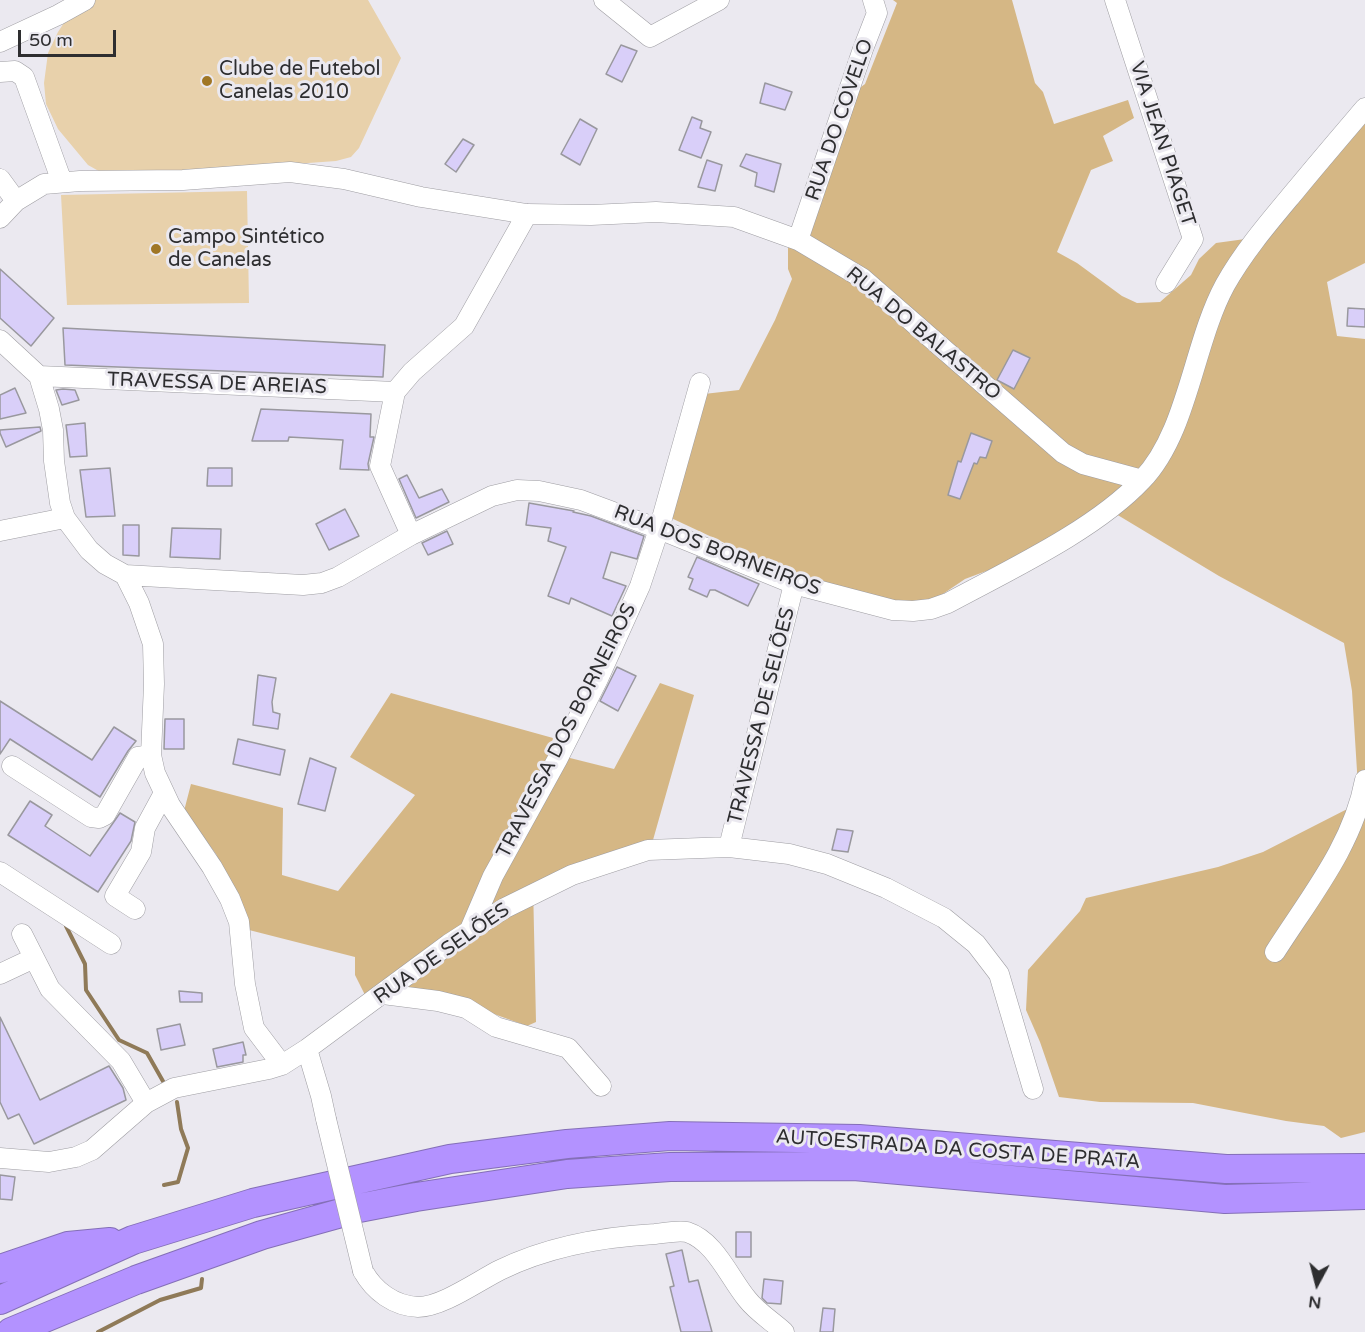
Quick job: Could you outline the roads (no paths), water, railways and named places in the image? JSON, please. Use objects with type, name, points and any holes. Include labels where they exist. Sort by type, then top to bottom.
[{"type":"highway","name":"AUTOESTRADA DA COSTA DE PRATA","points":[[0,1300],[133,1240],[253,1203],[450,1159],[567,1144],[670,1136],[859,1139],[1226,1169],[1365,1168]]},
{"type":"highway","name":"AUTOESTRADA DA COSTA DE PRATA","points":[[11,1332],[136,1280],[284,1229],[371,1206],[416,1197],[567,1174],[670,1167],[854,1166],[1225,1199],[1365,1195]]},
{"type":"highway","points":[[0,1269],[68,1246],[133,1240]]},
{"type":"street","points":[[0,42],[85,0]]},
{"type":"street","points":[[604,0],[650,37],[719,0]]},
{"type":"street","name":"RUA DO COVELO","points":[[798,240],[877,14],[873,0]]},
{"type":"street","name":"VIA JEAN PIAGET","points":[[1115,0],[1193,239],[1167,283]]},
{"type":"street","points":[[0,72],[15,71],[24,77],[62,182]]},
{"type":"street","name":"RUA DOS BORNEIROS","points":[[125,575],[303,585],[322,583],[338,578],[411,535],[492,496],[517,490],[539,491],[581,500],[794,584],[893,610],[931,609],[948,603],[1046,549],[1112,506],[1143,480],[1162,454],[1169,439],[1215,305],[1240,259],[1365,108]]},
{"type":"street","name":"RUA DO BALASTRO","points":[[0,218],[16,201],[44,184],[183,180],[290,172],[344,179],[421,196],[527,214],[591,215],[656,212],[734,217],[798,240],[862,278],[1063,453],[1083,464],[1143,480]]},
{"type":"street","points":[[0,179],[16,201]]},
{"type":"street","points":[[411,535],[380,466],[395,392],[412,372],[464,326],[527,214]]},
{"type":"street","points":[[0,340],[39,376],[53,430],[58,493],[64,518],[89,550],[105,564],[125,575],[138,603],[153,644],[151,755],[155,773],[164,793],[230,899],[239,922],[245,984],[254,1028],[282,1065]]},
{"type":"street","name":"TRAVESSA DE AREIAS","points":[[39,376],[395,392]]},
{"type":"street","name":"TRAVESSA DOS BORNEIROS","points":[[468,932],[493,876],[557,760],[598,679],[640,586],[659,529],[700,382]]},
{"type":"street","points":[[0,531],[64,518]]},
{"type":"street","name":"TRAVESSA DE SELÕES","points":[[729,847],[794,584]]},
{"type":"street","points":[[12,766],[91,817],[99,818],[105,815],[138,757],[151,755]]},
{"type":"street","points":[[1275,952],[1340,853],[1361,801],[1365,780]]},
{"type":"street","points":[[135,909],[115,896],[141,852],[145,828],[164,793]]},
{"type":"street","name":"RUA DE SELÕES","points":[[0,1158],[49,1162],[76,1157],[92,1150],[146,1102],[174,1088],[282,1065],[505,908],[572,875],[648,850],[729,847],[789,854],[827,864],[886,888],[944,918],[976,944],[999,974],[1033,1089]]},
{"type":"street","points":[[0,872],[111,944]]},
{"type":"street","points":[[22,934],[50,989],[121,1061],[146,1102]]},
{"type":"street","points":[[0,974],[34,958]]},
{"type":"street","points":[[383,994],[438,1001],[466,1008],[496,1027],[568,1048],[602,1086]]},
{"type":"street","points":[[307,1049],[321,1096],[363,1271],[369,1282],[384,1295],[399,1303],[419,1307],[448,1299],[529,1256],[560,1247],[619,1236],[686,1232],[708,1245],[748,1301],[784,1332]]},
{"type":"waterway","points":[[66,926],[85,964],[86,990],[119,1040],[147,1053],[164,1083]]},
{"type":"waterway","points":[[164,1185],[178,1182],[188,1148],[181,1129],[177,1102]]},
{"type":"waterway","points":[[98,1332],[160,1300],[201,1288],[202,1279]]},
{"type":"place","name":"Clube de Futebol Canelas 2010","points":[[207,81]]},
{"type":"place","name":"Campo Sintético de Canelas","points":[[156,249]]}]
